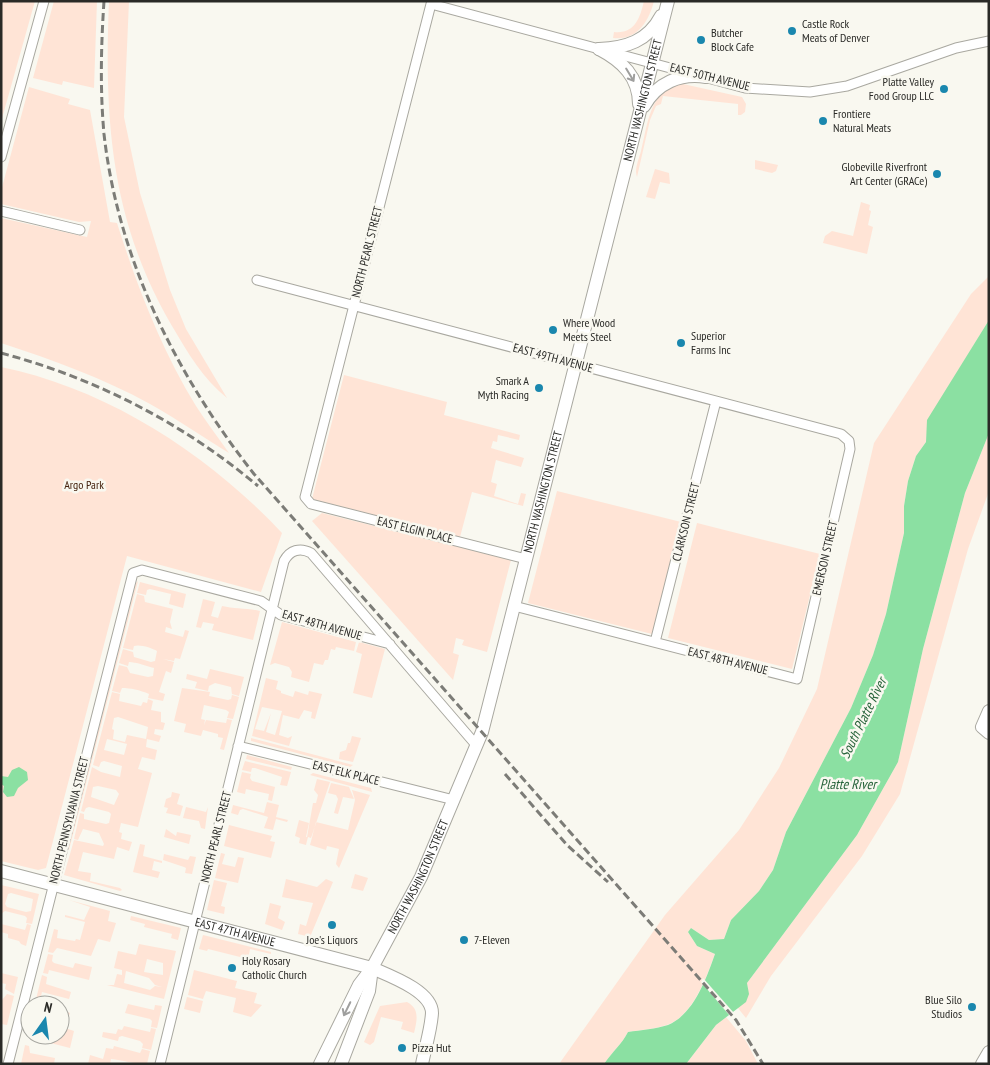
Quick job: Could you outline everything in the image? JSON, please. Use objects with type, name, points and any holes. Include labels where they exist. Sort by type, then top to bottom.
[{"type":"main road","points":[[599,49],[622,48],[640,40],[654,26],[668,2]]},
{"type":"main road","name":"NORTH WASHINGTON STREET","points":[[320,1064],[359,985],[372,968],[421,877],[477,746],[668,2]]},
{"type":"main road","points":[[599,49],[617,59],[631,74],[638,93],[639,115]]},
{"type":"main road","points":[[639,115],[651,95],[664,84],[685,76],[706,78]]},
{"type":"main road","points":[[986,730],[989,711]]},
{"type":"main road","name":"EAST 47TH AVENUE","points":[[1,871],[195,920],[372,968],[418,991],[429,1002],[432,1013],[422,1064]]},
{"type":"main road","name":"NORTH WASHINGTON STREET","points":[[341,1064],[369,991],[372,968]]},
{"type":"main road","points":[[982,1064],[989,1052]]},
{"type":"street","points":[[1,157],[44,1]]},
{"type":"street","name":"EAST 50TH AVENUE","points":[[431,4],[746,88],[810,92],[847,86],[956,48],[989,41]]},
{"type":"street","name":"NORTH PEARL STREET","points":[[306,499],[431,4]]},
{"type":"street","points":[[1,211],[80,230]]},
{"type":"street","name":"EAST 49TH AVENUE","points":[[257,280],[841,434],[848,438]]},
{"type":"street","name":"CLARKSON STREET","points":[[655,642],[716,401]]},
{"type":"street","name":"EMERSON STREET","points":[[797,679],[850,449],[848,438]]},
{"type":"street","name":"EAST ELGIN PLACE","points":[[306,499],[311,504],[526,558]]},
{"type":"street","name":"NORTH PEARL STREET","points":[[160,1064],[287,556],[295,550],[306,550],[390,644]]},
{"type":"street","name":"EAST 48TH AVENUE","points":[[131,576],[135,572],[142,570],[261,601],[281,615],[390,644]]},
{"type":"street","name":"NORTH PENNSYLVANIA STREET","points":[[8,1064],[131,576]]},
{"type":"street","name":"EAST 48TH AVENUE","points":[[514,606],[797,679]]},
{"type":"street","points":[[390,644],[477,746]]},
{"type":"street","name":"EAST ELK PLACE","points":[[238,746],[454,800]]},
{"type":"green space","points":[[1,1],[35,1],[1,122]]},
{"type":"green space","points":[[54,1],[97,1],[94,88],[63,81],[62,85],[33,78]]},
{"type":"green space","points":[[109,1],[129,1],[124,117],[140,193],[170,290],[186,329],[227,398],[203,374],[172,326],[152,287],[136,248],[124,209],[111,129],[108,87]]},
{"type":"green space","points":[[644,1],[654,1],[649,16],[641,28],[629,36],[613,38],[614,32],[621,32],[632,28],[641,13]]},
{"type":"green space","points":[[683,84],[742,97],[746,104],[745,112],[738,115],[738,104],[663,96],[661,104],[656,106],[650,120],[637,177],[637,164],[652,109],[663,93],[672,87]]},
{"type":"green space","points":[[29,87],[70,99],[68,104],[90,110],[110,222],[117,223],[151,317],[183,384],[229,453],[160,410],[114,386],[59,363],[1,343],[1,218],[87,237],[91,221],[79,222],[1,204],[1,191]]},
{"type":"green space","points":[[755,160],[778,165],[776,171],[772,173],[755,169]]},
{"type":"green space","points":[[655,169],[669,173],[670,184],[660,182],[655,199],[646,197]]},
{"type":"green space","points":[[861,202],[870,205],[869,210],[871,211],[868,225],[873,227],[867,254],[823,243],[825,236],[832,231],[853,236]]},
{"type":"green space","points":[[989,276],[989,320],[928,420],[926,442],[916,456],[908,481],[904,506],[904,533],[886,614],[873,655],[851,708],[786,832],[773,870],[759,891],[731,920],[724,939],[709,940],[691,928],[688,932],[697,946],[715,954],[697,995],[684,1013],[667,1025],[628,1032],[604,1064],[559,1064],[665,915],[739,830],[779,768],[817,689],[874,443],[971,294]]},
{"type":"green space","name":"Argo Park","points":[[1,367],[41,377],[80,391],[117,408],[154,429],[222,477],[282,533],[261,592],[127,556],[46,868],[38,870],[1,861]]},
{"type":"green space","points":[[344,375],[447,402],[444,415],[520,435],[519,440],[498,435],[497,442],[493,441],[491,448],[524,458],[521,467],[496,460],[491,482],[497,484],[494,496],[518,504],[521,493],[526,494],[523,506],[472,492],[460,537],[312,499]]},
{"type":"green space","points":[[989,433],[989,491],[968,549],[900,794],[862,856],[771,976],[746,1018],[737,1007],[747,997],[747,983],[857,835],[898,762],[923,649],[965,493]]},
{"type":"green space","points":[[557,491],[681,522],[652,634],[528,603]]},
{"type":"green space","points":[[322,513],[511,560],[487,652],[462,645],[464,640],[456,638],[453,653],[459,655],[453,680],[312,521]]},
{"type":"green space","points":[[697,523],[820,554],[792,669],[668,638]]},
{"type":"green space","points":[[138,581],[69,850],[136,583]]},
{"type":"green space","points":[[140,582],[186,594],[183,608],[169,604],[171,594],[150,589],[147,590],[146,595],[137,593]]},
{"type":"green space","points":[[137,594],[144,596],[145,602],[173,609],[170,622],[172,629],[166,627],[165,632],[183,637],[185,630],[189,631],[180,659],[175,658],[174,661],[163,659],[174,662],[171,673],[166,671],[159,692],[165,694],[163,701],[148,698],[149,694],[135,689],[122,688],[120,693],[112,691],[119,665],[127,667],[130,673],[148,677],[153,676],[154,668],[132,662],[129,662],[128,666],[119,663],[123,649],[133,652],[134,657],[151,662],[155,661],[157,651],[139,646],[134,646],[133,650],[123,648]]},
{"type":"green space","points":[[203,599],[215,602],[211,616],[218,618],[222,606],[260,611],[253,640],[212,630],[214,624],[203,622],[201,628],[196,627]]},
{"type":"green space","points":[[282,622],[356,642],[354,651],[336,647],[335,650],[331,649],[328,660],[325,660],[323,665],[314,663],[309,682],[291,677],[292,672],[289,667],[275,663],[270,665]]},
{"type":"green space","points":[[359,642],[385,649],[372,698],[353,693],[362,654],[356,652]]},
{"type":"green space","points":[[210,669],[244,677],[239,696],[232,694],[231,687],[215,683],[209,686],[208,691],[195,688],[197,682],[186,679],[187,674],[207,679]]},
{"type":"green space","points":[[266,678],[278,681],[276,689],[293,697],[295,691],[308,695],[309,691],[322,694],[315,719],[311,718],[312,712],[304,710],[299,719],[283,715],[279,735],[288,738],[292,736],[289,746],[252,736]],"holes":[[[262,707],[282,711],[275,735],[266,732],[271,713],[264,731],[255,729]]]},
{"type":"green space","points":[[182,688],[210,692],[209,696],[228,700],[231,699],[232,695],[239,697],[233,719],[227,718],[229,712],[226,710],[204,705],[201,719],[205,720],[204,725],[206,720],[226,723],[227,719],[232,720],[224,750],[220,749],[223,738],[218,737],[218,734],[203,730],[201,736],[184,732],[186,724],[174,721]]},
{"type":"green space","points":[[112,692],[120,694],[119,701],[141,706],[143,702],[147,703],[148,699],[153,701],[151,710],[161,712],[161,722],[165,723],[163,730],[155,729],[154,734],[161,736],[159,742],[147,739],[146,747],[157,750],[155,760],[142,757],[138,769],[152,773],[138,827],[121,823],[119,832],[122,833],[121,839],[132,842],[129,851],[117,847],[114,859],[83,852],[78,871],[91,873],[90,881],[120,888],[122,890],[120,891],[64,875],[74,840],[103,846],[104,844],[99,833],[83,829],[78,840],[74,839],[80,813],[84,814],[84,819],[109,823],[111,814],[109,812],[89,807],[84,812],[81,811],[92,767],[101,772],[120,777],[122,766],[104,761],[101,762],[99,767],[93,765]],"holes":[[[118,717],[148,727],[146,739],[127,735],[125,742],[113,739],[114,718]],[[107,739],[127,744],[124,755],[104,750]],[[98,786],[116,790],[119,794],[114,805],[91,797],[93,787]]]},
{"type":"green space","points":[[352,736],[361,738],[353,762],[339,759],[340,752],[346,750]]},
{"type":"green space","points":[[251,738],[353,765],[350,767],[251,741]]},
{"type":"green space","points":[[247,755],[292,767],[291,770],[246,759]]},
{"type":"green space","points":[[245,761],[291,772],[287,786],[280,785],[282,777],[255,768],[252,768],[251,772],[242,770]]},
{"type":"green space","points":[[242,772],[251,774],[250,778],[252,781],[275,787],[272,801],[268,800],[269,794],[246,789],[245,794],[237,792]]},
{"type":"green space","points":[[313,773],[371,788],[372,792],[310,775]]},
{"type":"green space","points":[[317,779],[330,782],[311,838],[308,837],[306,845],[299,843],[300,838],[295,836],[299,820],[309,823],[307,837],[313,803],[316,803],[318,795],[314,790]]},
{"type":"green space","points":[[331,783],[349,787],[354,799],[343,797],[338,814],[334,813],[338,799],[336,795],[328,793]]},
{"type":"green space","points":[[352,790],[370,795],[339,868],[336,864],[339,849],[327,846],[326,850],[310,845],[316,822],[348,830],[355,800]]},
{"type":"green space","points":[[172,792],[180,794],[177,804],[183,806],[180,816],[166,813],[168,808],[164,807],[166,799],[171,797]]},
{"type":"green space","points":[[267,802],[279,805],[276,817],[288,820],[287,822],[276,819],[273,830],[264,828],[268,817],[243,809],[240,810],[238,815],[231,813],[233,805],[264,813]]},
{"type":"green space","points":[[186,807],[206,812],[208,807],[205,829],[201,828],[199,821],[183,818]]},
{"type":"green space","points":[[229,825],[272,836],[270,841],[275,842],[271,858],[224,846]]},
{"type":"green space","points":[[166,829],[176,836],[177,832],[191,835],[189,844],[164,837]]},
{"type":"green space","points":[[140,844],[145,845],[143,856],[162,861],[162,863],[154,861],[152,870],[160,872],[158,878],[133,872]]},
{"type":"green space","points":[[221,853],[225,854],[222,864],[235,867],[238,857],[244,858],[238,883],[215,878]]},
{"type":"green space","points":[[164,854],[188,860],[190,856],[196,857],[192,874],[185,873],[186,868],[184,867],[163,860]]},
{"type":"green space","points":[[355,874],[368,878],[363,891],[351,888]]},
{"type":"green space","points":[[286,879],[317,887],[326,879],[333,882],[310,937],[298,934],[300,924],[306,926],[313,903],[282,897]]},
{"type":"green space","points":[[214,880],[227,883],[221,906],[225,907],[224,914],[207,910]]},
{"type":"green space","points":[[1,885],[39,894],[32,924],[26,923],[27,918],[25,916],[5,911],[1,914]],"holes":[[[11,893],[33,899],[31,911],[26,912],[7,907],[5,904],[8,894]]]},
{"type":"green space","points":[[69,900],[110,911],[108,921],[116,923],[110,942],[98,939],[91,956],[57,948],[53,953],[48,952],[54,929],[58,930],[57,938],[80,940],[85,922],[65,917],[65,915],[84,920],[90,907]]},
{"type":"green space","points":[[270,903],[281,906],[278,918],[285,922],[282,930],[265,924]]},
{"type":"green space","points":[[131,916],[181,928],[178,940],[171,938],[172,934],[144,927],[145,924],[130,920]]},
{"type":"green space","points":[[1,924],[25,930],[27,924],[31,925],[26,946],[19,941],[8,938],[8,934],[1,932]]},
{"type":"green space","points":[[203,935],[271,952],[271,954],[250,949],[248,959],[208,949],[207,951],[199,949]]},
{"type":"green space","points":[[139,944],[176,951],[164,999],[107,985],[114,985],[117,974],[122,975],[122,970],[114,968],[118,951],[136,955]],"holes":[[[147,959],[163,963],[163,975],[144,972]],[[126,971],[149,978],[155,985],[162,987],[155,986],[150,990],[124,983]]]},
{"type":"green space","points":[[48,954],[53,955],[52,961],[54,963],[73,968],[75,963],[92,967],[89,980],[49,970],[48,974],[43,973]]},
{"type":"green space","points":[[194,970],[237,981],[235,988],[257,993],[254,1003],[262,1005],[251,1017],[233,1012],[236,998],[206,991],[203,999],[188,995]]},
{"type":"green space","points":[[1,973],[18,977],[14,994],[5,989],[6,984],[1,983]]},
{"type":"green space","points":[[42,975],[47,977],[46,984],[71,992],[70,996],[54,995],[42,992],[41,995],[37,995]]},
{"type":"green space","points":[[7,994],[14,996],[7,1025],[1,1024],[1,1001]]},
{"type":"green space","points":[[187,997],[203,1001],[200,1013],[184,1009]]},
{"type":"green space","points":[[407,1002],[416,1011],[417,1019],[414,1033],[401,1029],[403,1022],[381,1017],[374,1042],[370,1045],[364,1042],[380,1006]]},
{"type":"green space","points":[[128,1004],[154,1010],[155,1005],[162,1006],[157,1028],[151,1027],[152,1021],[150,1019],[125,1013]]},
{"type":"green space","points":[[726,1017],[746,1041],[758,1064],[686,1064],[716,1025]]},
{"type":"green space","points":[[124,1026],[150,1032],[151,1028],[156,1029],[151,1050],[142,1048],[143,1044],[140,1041],[122,1036],[119,1037],[118,1041],[102,1037],[103,1032],[116,1034],[118,1029],[122,1030]]},
{"type":"green space","points":[[70,1030],[74,1031],[70,1048],[58,1045],[70,1045]]},
{"type":"green space","points":[[25,1045],[29,1046],[30,1053],[55,1058],[54,1064],[21,1064]]},
{"type":"green space","points":[[114,1046],[140,1053],[142,1049],[150,1051],[147,1064],[111,1059],[110,1064],[88,1064],[90,1055],[103,1059],[106,1048],[113,1049]]},
{"type":"water","name":"Platte River","points":[[989,320],[989,433],[965,493],[923,649],[898,762],[857,835],[747,983],[749,994],[746,1002],[716,1025],[686,1064],[604,1064],[628,1032],[668,1025],[685,1013],[698,995],[715,954],[697,946],[688,932],[691,928],[709,940],[724,939],[731,920],[759,891],[773,870],[786,832],[851,708],[873,655],[886,614],[904,533],[904,506],[908,481],[916,456],[926,442],[927,420]]},
{"type":"water","points":[[19,767],[27,772],[28,780],[18,788],[14,796],[7,797],[3,792],[4,786],[1,784],[1,776],[8,777],[12,770]]},
{"type":"pier","points":[[703,978],[734,1013],[730,1016],[701,982]]},
{"type":"railway","points":[[104,1],[102,101],[104,134],[111,181],[137,271],[176,357],[200,397],[254,474],[736,1020],[763,1064]]},
{"type":"railway","points":[[1,353],[70,375],[137,405],[199,442],[258,486]]},
{"type":"railway","points":[[505,774],[567,845],[608,882]]},
{"type":"place","name":"Castle Rock Meats of Denver","points":[[792,31]]},
{"type":"place","name":"Butcher Block Cafe","points":[[701,40]]},
{"type":"place","name":"Platte Valley Food Group LLC","points":[[944,89]]},
{"type":"place","name":"Frontiere Natural Meats","points":[[823,121]]},
{"type":"place","name":"Globeville Riverfront Art Center (GRACe)","points":[[937,174]]},
{"type":"place","name":"Where Wood Meets Steel","points":[[553,330]]},
{"type":"place","name":"Superior Farms Inc","points":[[681,343]]},
{"type":"place","name":"Smark A Myth Racing","points":[[539,388]]},
{"type":"place","name":"Joe's Liquors","points":[[332,925]]},
{"type":"place","name":"7-Eleven","points":[[464,940]]},
{"type":"place","name":"Holy Rosary Catholic Church","points":[[232,968]]},
{"type":"place","name":"Blue Silo Studios","points":[[972,1007]]},
{"type":"place","name":"Pizza Hut","points":[[402,1048]]},
{"type":"water label","name":"South Platte River","points":[[863,718]]}]
